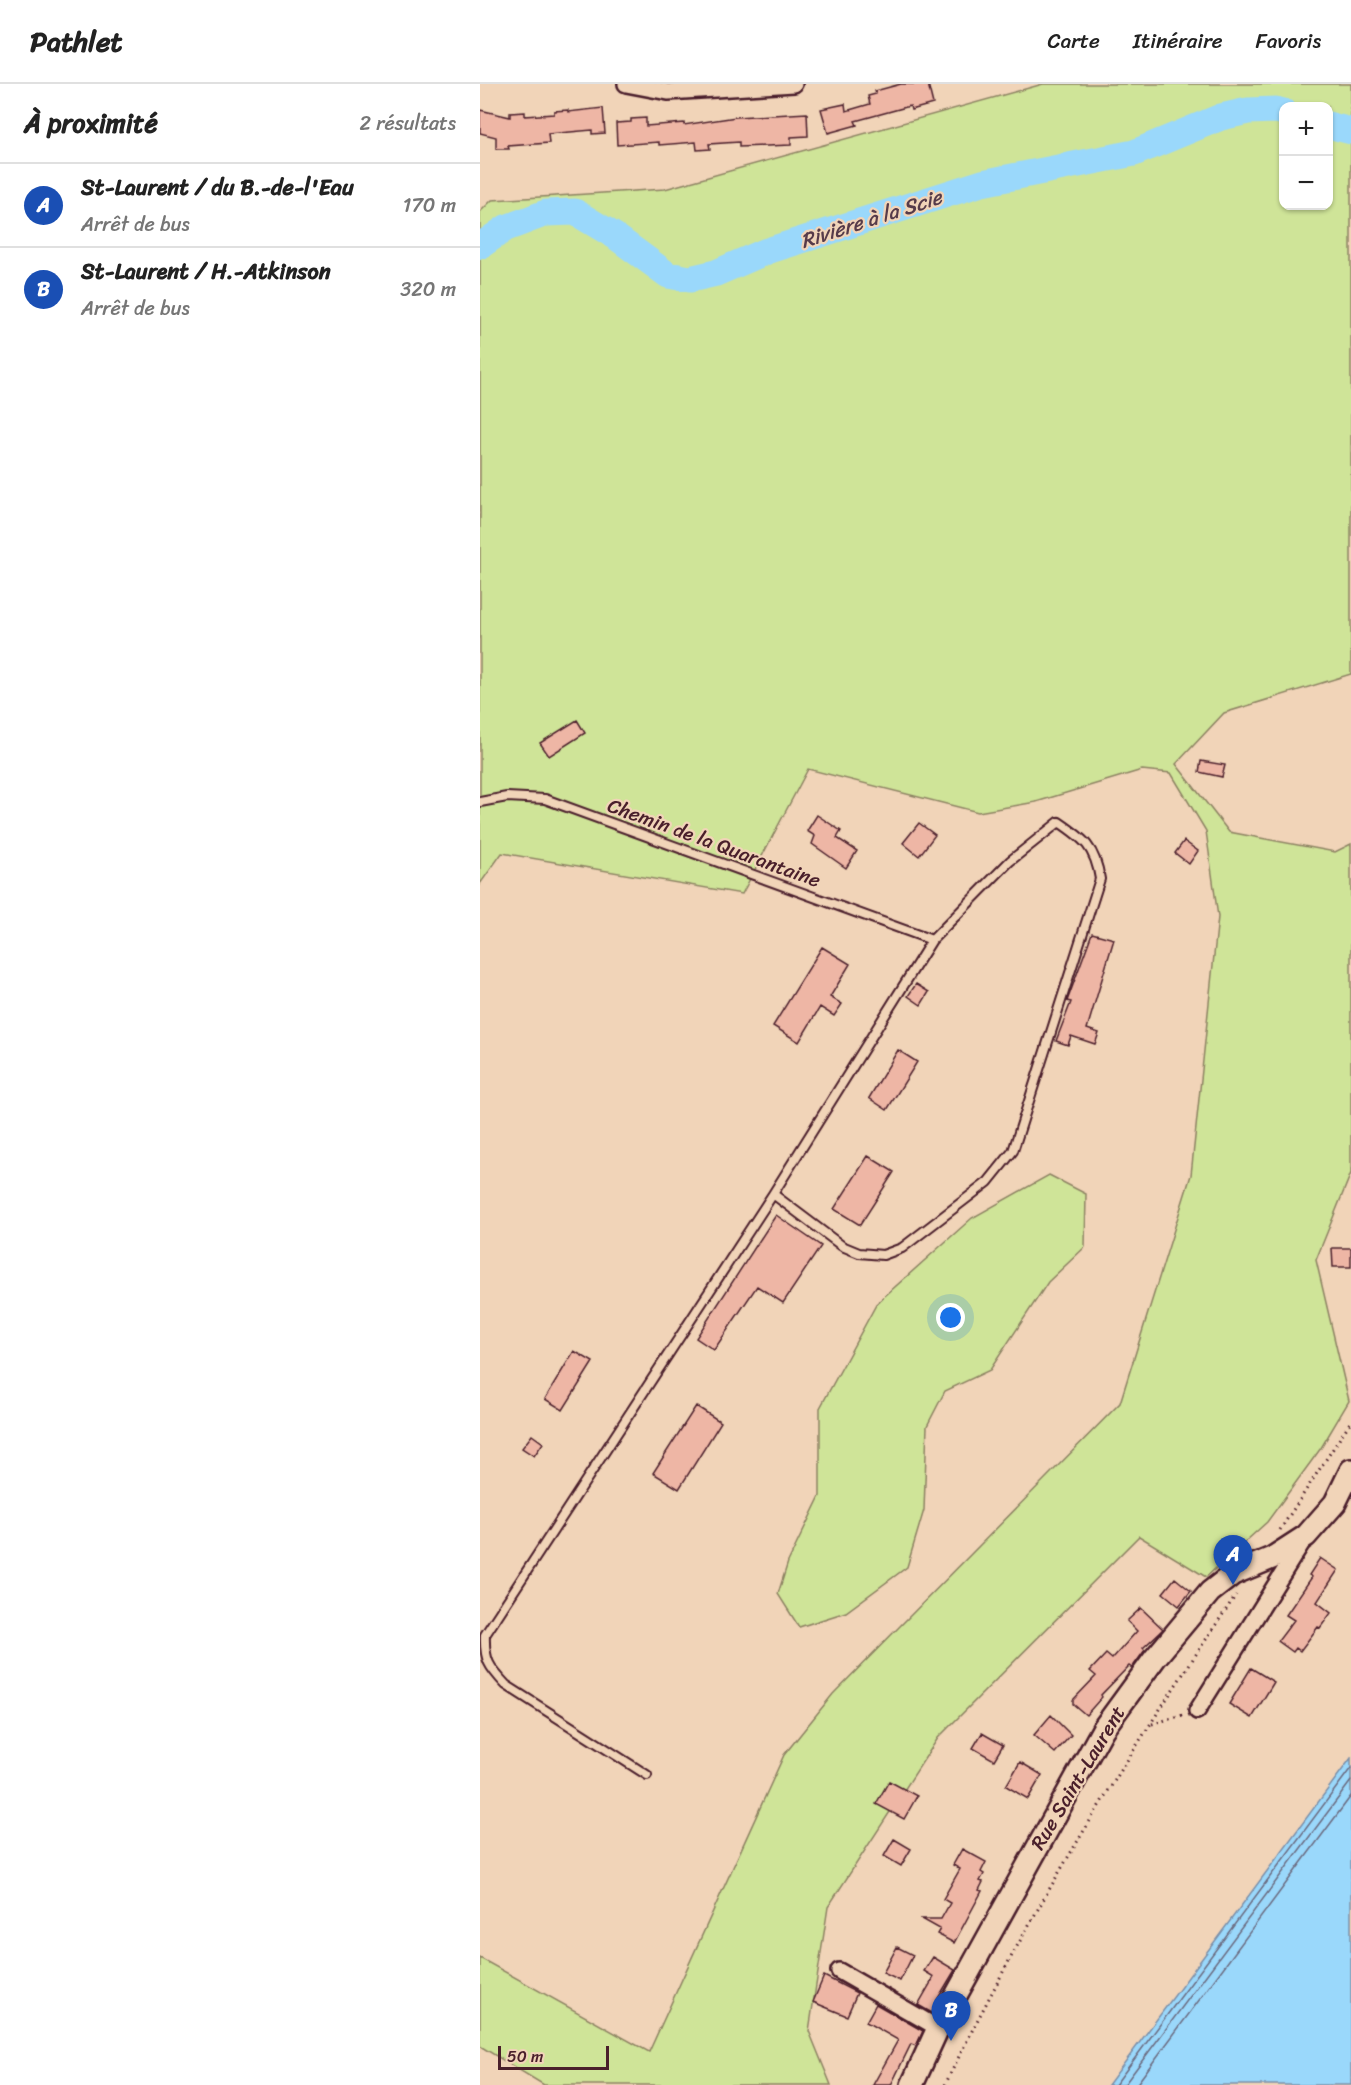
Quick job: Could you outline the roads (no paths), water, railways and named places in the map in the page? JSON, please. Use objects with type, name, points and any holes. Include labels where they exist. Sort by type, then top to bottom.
[{"type":"street","points":[[626,84],[668,92],[794,84]]},
{"type":"street","name":"Rue Saint-Laurent","points":[[912,2085],[938,2028],[1103,1729],[1190,1614],[1220,1582],[1233,1574],[1272,1558],[1306,1536],[1335,1503],[1351,1470]]},
{"type":"street","points":[[1197,1711],[1306,1536]]},
{"type":"street","points":[[839,1971],[938,2028]]},
{"type":"lane","name":"Chemin de la Quarantaine","points":[[480,802],[507,797],[545,799],[932,940]]},
{"type":"lane","points":[[647,1775],[506,1685],[490,1667],[484,1652],[485,1635],[773,1194],[932,940],[1011,861],[1059,822],[1082,838],[1098,865],[1100,879],[1013,1151],[1002,1167],[988,1182],[902,1248],[883,1255],[860,1253],[842,1246],[773,1194]]},
{"type":"water","points":[[1351,1758],[1351,2085],[1108,2085]]},
{"type":"waterway","name":"Rivière à la Scie","points":[[480,246],[506,228],[546,213],[575,212],[615,236],[668,275],[690,279],[716,273],[767,251],[982,183],[1134,153],[1221,117],[1248,111],[1279,111]]},
{"type":"waterway","name":"Rivière à la Scie","points":[[1333,126],[1351,131]]},
{"type":"place","name":"St-Laurent / du B.-de-l'Eau","points":[[1233,1585]]},
{"type":"place","name":"St-Laurent / H.-Atkinson","points":[[951,2041]]}]
